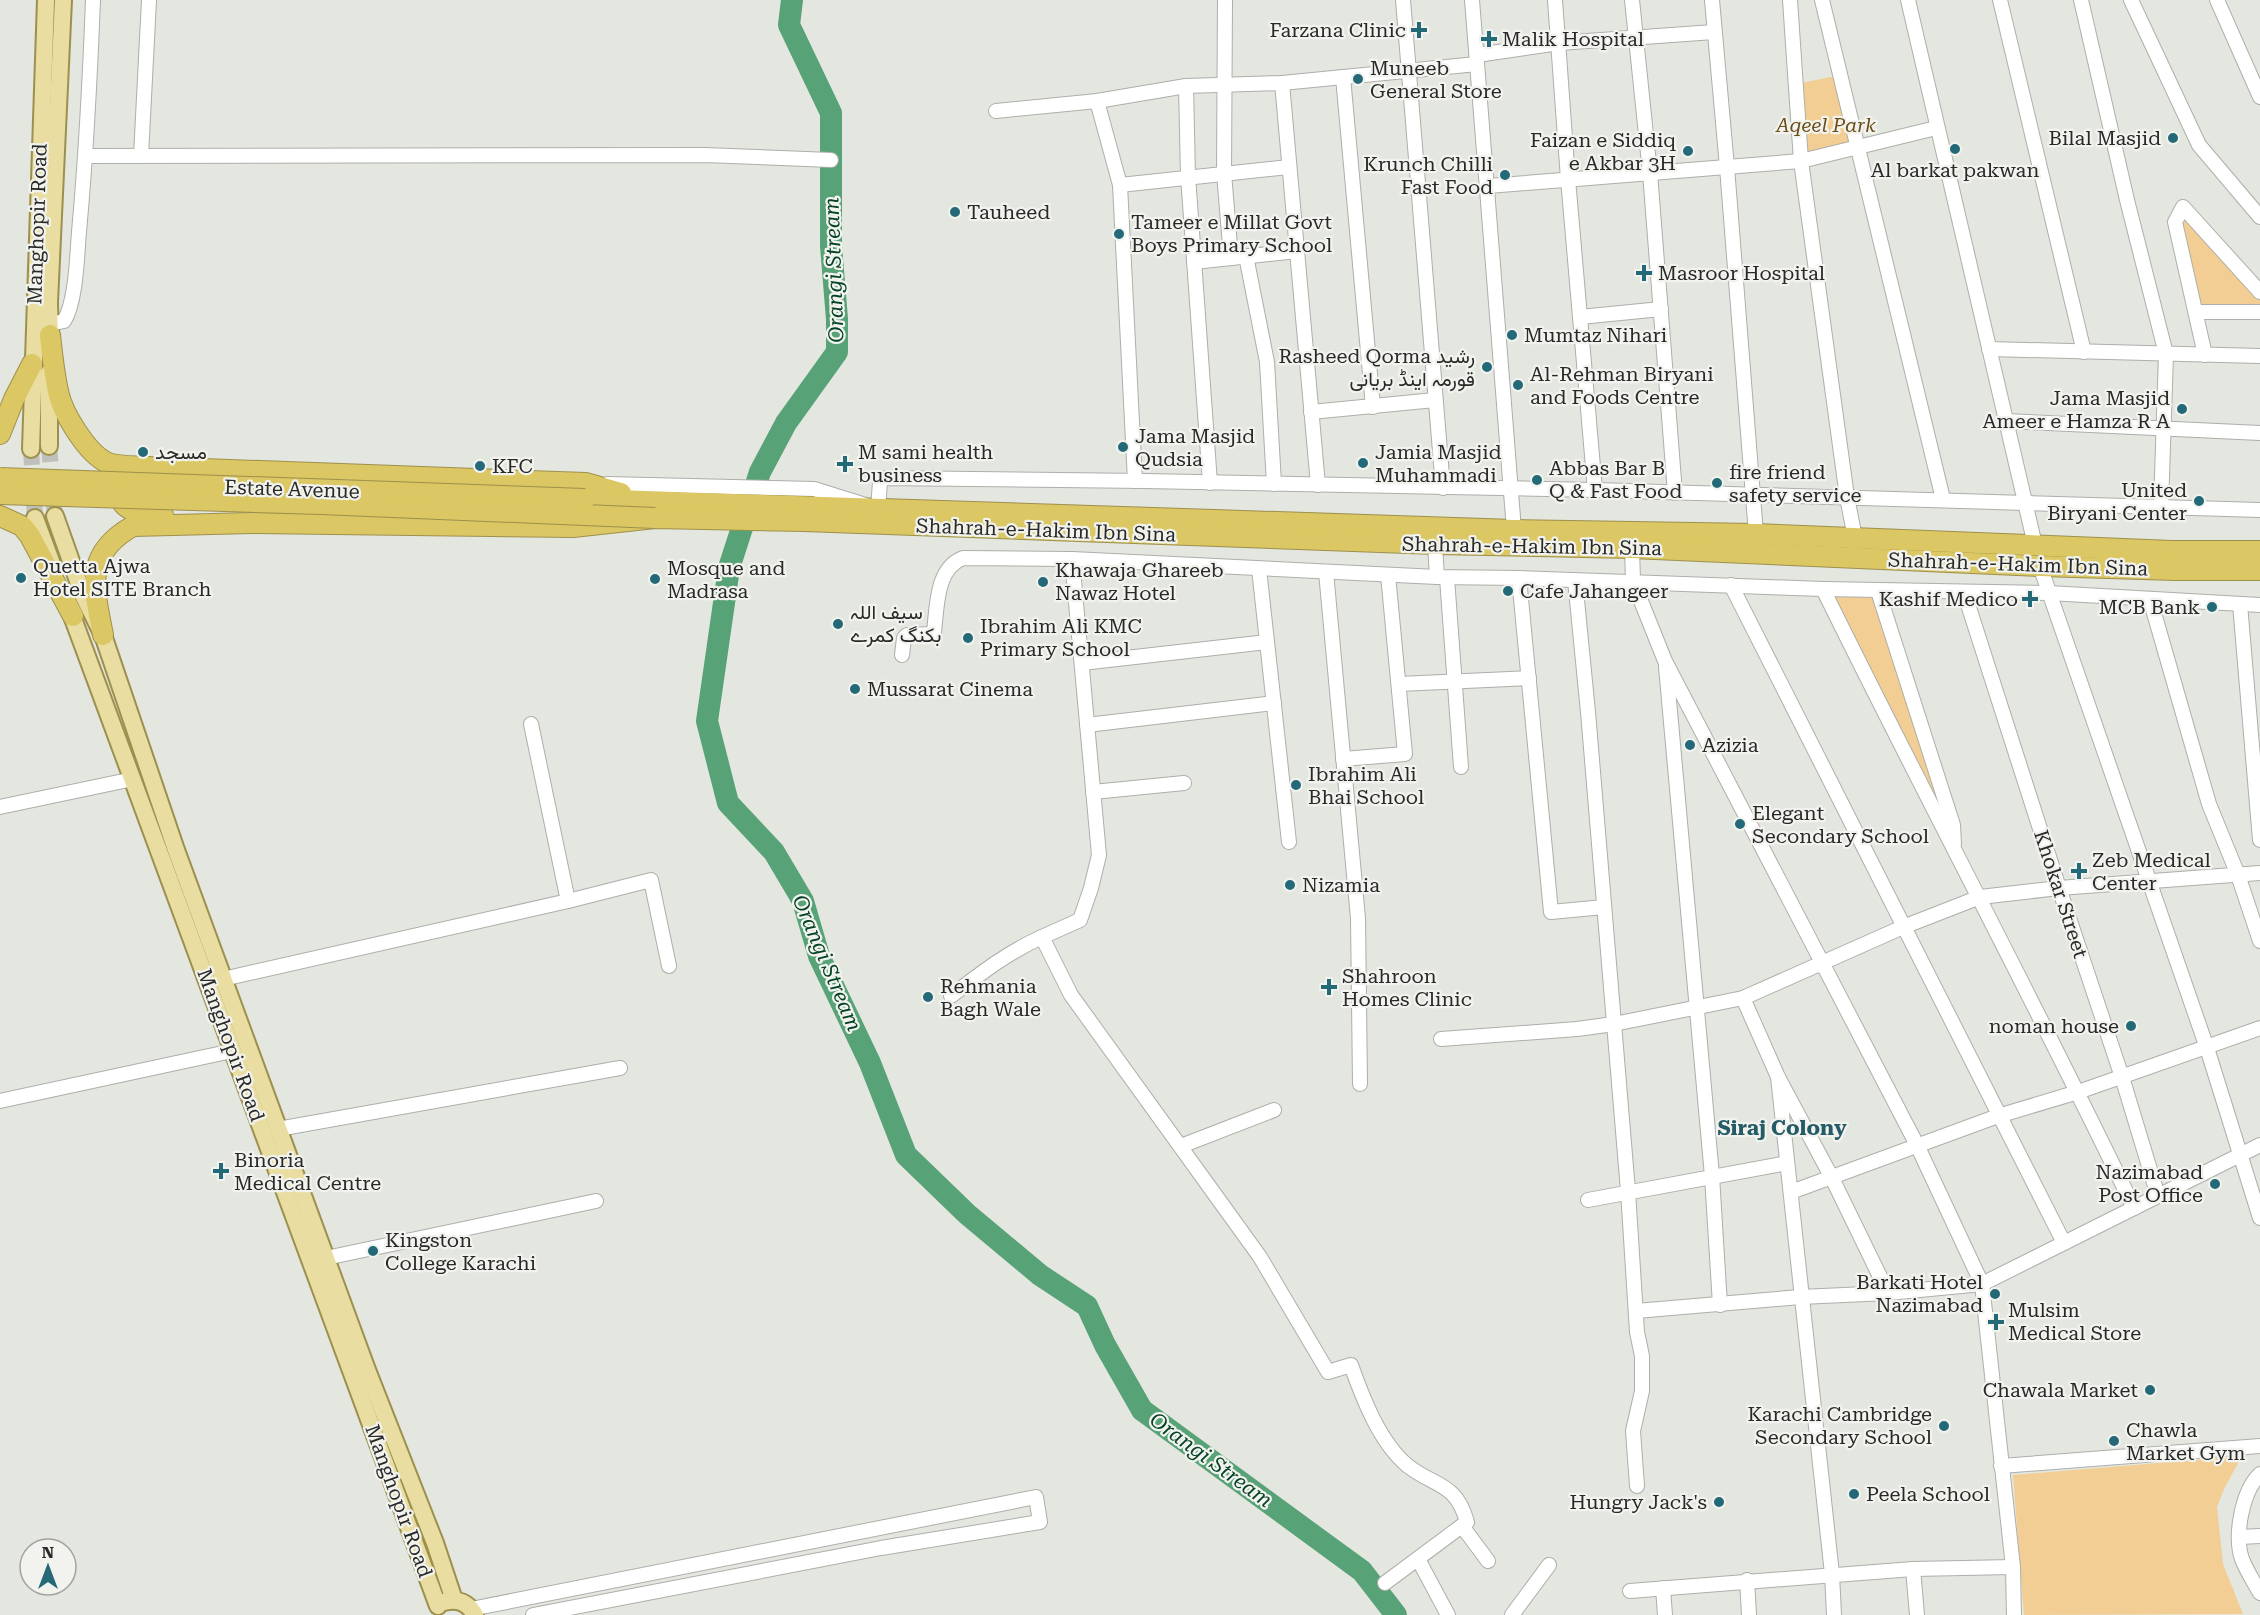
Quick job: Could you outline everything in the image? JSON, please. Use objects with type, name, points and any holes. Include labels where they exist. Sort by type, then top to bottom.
[{"type":"highway","points":[[50,329],[58,393],[79,435],[93,453],[108,463],[586,491],[655,510]]},
{"type":"highway","points":[[0,434],[14,399],[32,364]]},
{"type":"highway","points":[[150,467],[134,470],[123,481],[121,496],[129,509],[144,514],[252,523]]},
{"type":"highway","name":"Estate Avenue","points":[[0,478],[586,491]]},
{"type":"highway","points":[[0,494],[805,514]]},
{"type":"highway","name":"Shahrah-e-Hakim Ibn Sina","points":[[805,514],[878,509],[1514,530],[1756,534],[2035,545],[2260,570]]},
{"type":"highway","points":[[103,635],[94,579],[102,555],[120,534],[133,526],[252,523],[573,527],[655,510]]},
{"type":"highway","name":"Shahrah-e-Hakim Ibn Sina","points":[[805,514],[1435,544],[1632,548],[2040,566],[2174,561],[2260,551]]},
{"type":"highway","points":[[0,516],[22,526],[30,536],[73,616]]},
{"type":"highway","points":[[2174,561],[2260,543]]},
{"type":"highway","points":[[2174,561],[2260,583]]},
{"type":"main road","name":"Manghopir Road","points":[[30,448],[46,0]]},
{"type":"main road","name":"Manghopir Road","points":[[49,446],[50,329],[63,0]]},
{"type":"main road","points":[[55,516],[83,594],[103,635],[176,850],[367,1370],[435,1543],[454,1600]]},
{"type":"main road","name":"Manghopir Road","points":[[35,518],[133,779],[435,1610]]},
{"type":"main road","points":[[435,1610],[445,1601],[454,1600],[465,1603],[473,1612]]},
{"type":"street","points":[[50,329],[64,321],[68,315],[76,273],[86,156],[93,0]]},
{"type":"street","points":[[141,156],[149,0]]},
{"type":"street","points":[[1225,0],[1224,173],[1231,258]]},
{"type":"street","points":[[1403,0],[1443,488]]},
{"type":"street","points":[[1472,0],[1514,530]]},
{"type":"street","points":[[1555,0],[1595,490]]},
{"type":"street","points":[[1632,0],[1650,173],[1675,493]]},
{"type":"street","points":[[1712,0],[1756,534]]},
{"type":"street","points":[[1790,0],[1801,161],[1847,498],[1855,538]]},
{"type":"street","points":[[1822,0],[1943,499]]},
{"type":"street","points":[[1908,0],[2035,545]]},
{"type":"street","points":[[2000,0],[2085,352]]},
{"type":"street","points":[[2081,0],[2127,200],[2166,354],[2161,507]]},
{"type":"street","points":[[2131,0],[2199,145],[2260,217]]},
{"type":"street","points":[[2217,0],[2260,97]]},
{"type":"street","points":[[996,111],[1097,101],[1186,86],[1282,83],[1408,70],[1559,43],[1714,32]]},
{"type":"street","points":[[1343,77],[1373,406]]},
{"type":"street","points":[[1282,83],[1318,485]]},
{"type":"street","points":[[1186,86],[1188,176],[1210,483]]},
{"type":"street","points":[[1097,101],[1120,185],[1134,481]]},
{"type":"street","points":[[1488,186],[1801,161],[1936,128]]},
{"type":"street","points":[[86,156],[704,155],[831,160]]},
{"type":"street","points":[[1120,185],[1289,167]]},
{"type":"street","points":[[2205,355],[2175,222],[2183,207],[2260,292]]},
{"type":"street","points":[[1194,262],[1297,251]]},
{"type":"street","points":[[1246,256],[1267,362],[1274,484]]},
{"type":"street","points":[[1580,317],[1661,309]]},
{"type":"street","points":[[2196,312],[2260,312]]},
{"type":"street","points":[[1989,349],[2260,356]]},
{"type":"street","points":[[1311,412],[1435,400]]},
{"type":"street","points":[[2005,421],[2260,433]]},
{"type":"street","points":[[586,491],[814,489],[878,509],[880,482],[885,478],[1595,490],[1754,496],[1943,499],[2024,505],[2260,510]]},
{"type":"street","points":[[1435,544],[1442,578],[1455,682],[1461,767]]},
{"type":"street","points":[[1632,548],[1633,581],[1665,661],[1917,1145],[1982,1284],[2013,1568],[2014,1615]]},
{"type":"street","points":[[902,656],[904,638],[908,635],[934,632],[938,596],[946,570],[954,561],[963,558],[1072,559],[1442,578],[1633,581],[1823,590],[2049,593],[2260,605]]},
{"type":"street","points":[[951,996],[1019,948],[1080,920],[1099,855],[1072,559]]},
{"type":"street","points":[[2040,566],[2206,1048],[2260,1218]]},
{"type":"street","points":[[1259,568],[1289,843]]},
{"type":"street","points":[[1326,572],[1358,918],[1360,1084]]},
{"type":"street","points":[[1343,759],[1405,754],[1388,575]]},
{"type":"street","points":[[1520,578],[1551,912],[1604,907]]},
{"type":"street","points":[[1575,580],[1643,1372],[1642,1391],[1633,1431],[1636,1486]]},
{"type":"street","points":[[1731,585],[2064,1243]]},
{"type":"street","points":[[1823,590],[1980,897],[2134,1208]]},
{"type":"street","points":[[1878,591],[1953,825],[1954,848]]},
{"type":"street","name":"Khokar Street","points":[[1964,592],[2122,1077],[2158,1196]]},
{"type":"street","points":[[2150,599],[2209,804],[2238,875],[2260,941]]},
{"type":"street","points":[[2240,604],[2260,840]]},
{"type":"street","points":[[1082,663],[1267,642]]},
{"type":"street","points":[[1665,661],[1712,1176],[1720,1305]]},
{"type":"street","points":[[1399,684],[1529,678]]},
{"type":"street","points":[[1087,725],[1274,703]]},
{"type":"street","points":[[531,724],[568,901]]},
{"type":"street","points":[[0,807],[133,779]]},
{"type":"street","points":[[1093,792],[1184,783]]},
{"type":"street","points":[[1441,1039],[1614,1024],[1743,998],[1821,962],[1980,897],[2149,880],[2260,873]]},
{"type":"street","points":[[224,979],[651,880],[669,966]]},
{"type":"street","points":[[1042,938],[1071,995],[1260,1257],[1328,1372],[1351,1365],[1367,1408],[1393,1450],[1409,1466],[1452,1492],[1466,1517],[1467,1522],[1385,1583]]},
{"type":"street","points":[[1743,998],[1778,1077],[1832,1178],[1888,1293]]},
{"type":"street","points":[[1791,1192],[1998,1116],[2078,1092],[2260,1028]]},
{"type":"street","points":[[0,1101],[232,1051]]},
{"type":"street","points":[[278,1128],[620,1068]]},
{"type":"street","points":[[1778,1077],[1800,1297],[1832,1574],[1834,1615]]},
{"type":"street","points":[[1181,1146],[1274,1110]]},
{"type":"street","points":[[1636,1311],[1982,1284],[2260,1144]]},
{"type":"street","points":[[1588,1200],[1786,1163]]},
{"type":"street","points":[[326,1258],[596,1201]]},
{"type":"street","points":[[2001,1466],[2260,1446]]},
{"type":"street","points":[[2260,1474],[2252,1482],[2241,1513],[2240,1537],[2241,1558],[2260,1593]]},
{"type":"street","points":[[473,1612],[1036,1497],[1040,1522],[881,1548],[532,1615]]},
{"type":"street","points":[[1462,1526],[1488,1561]]},
{"type":"street","points":[[877,1529],[881,1548]]},
{"type":"street","points":[[2240,1537],[2260,1536]]},
{"type":"street","points":[[1418,1559],[1448,1615]]},
{"type":"street","points":[[1512,1615],[1549,1565]]},
{"type":"street","points":[[1630,1591],[1747,1580],[1913,1569],[2013,1568]]},
{"type":"street","points":[[1913,1569],[1917,1615]]},
{"type":"street","points":[[1747,1580],[1749,1615]]},
{"type":"street","points":[[1663,1588],[1665,1615]]},
{"type":"green space","name":"Aqeel Park","points":[[1841,75],[1859,145],[1801,161],[1796,84]]},
{"type":"green space","points":[[2183,207],[2260,292],[2260,312],[2196,312],[2175,222]]},
{"type":"green space","points":[[1832,595],[1875,595],[1945,808],[1938,811]]},
{"type":"green space","points":[[2242,1456],[2217,1507],[2223,1564],[2243,1614],[2024,1615],[2013,1475]]},
{"type":"waterway","name":"Orangi Stream","points":[[792,0],[789,25],[831,113],[831,246],[837,319],[837,352],[786,423],[760,472],[729,568],[707,721],[728,803],[774,852],[803,901],[819,956],[870,1063],[906,1155],[967,1214],[1040,1275],[1087,1306],[1105,1345],[1142,1410],[1362,1571],[1396,1615]]},
{"type":"tunnel","points":[[49,446],[55,516]]},
{"type":"tunnel","points":[[31,449],[35,518]]},
{"type":"place","name":"Farzana Clinic","points":[[1419,30]]},
{"type":"place","name":"Malik Hospital","points":[[1489,39]]},
{"type":"place","name":"Muneeb General Store","points":[[1358,79]]},
{"type":"place","name":"Bilal Masjid","points":[[2173,138]]},
{"type":"place","name":"Al barkat pakwan","points":[[1955,149]]},
{"type":"place","name":"Faizan e Siddiq e Akbar 3H","points":[[1688,151]]},
{"type":"place","name":"Krunch Chilli Fast Food","points":[[1505,175]]},
{"type":"place","name":"Tauheed","points":[[955,212]]},
{"type":"place","name":"Tameer e Millat Govt Boys Primary School","points":[[1119,234]]},
{"type":"place","name":"Masroor Hospital","points":[[1644,273]]},
{"type":"place","name":"Mumtaz Nihari","points":[[1512,335]]},
{"type":"place","name":"Rasheed Qorma رشید قورمہ اینڈ بریانی","points":[[1487,367]]},
{"type":"place","name":"Al-Rehman Biryani and Foods Centre","points":[[1518,385]]},
{"type":"place","name":"Jama Masjid Ameer e Hamza R A","points":[[2182,409]]},
{"type":"place","name":"Jama Masjid Qudsia","points":[[1123,447]]},
{"type":"place","name":"مسجد","points":[[143,452]]},
{"type":"place","name":"Jamia Masjid Muhammadi","points":[[1363,463]]},
{"type":"place","name":"M sami health business","points":[[845,464]]},
{"type":"place","name":"KFC","points":[[480,466]]},
{"type":"place","name":"Abbas Bar B Q & Fast Food","points":[[1537,480]]},
{"type":"place","name":"fire friend safety service","points":[[1717,483]]},
{"type":"place","name":"United Biryani Center","points":[[2199,501]]},
{"type":"place","name":"Quetta Ajwa Hotel SITE Branch","points":[[21,578]]},
{"type":"place","name":"Mosque and Madrasa","points":[[655,579]]},
{"type":"place","name":"Khawaja Ghareeb Nawaz Hotel","points":[[1043,582]]},
{"type":"place","name":"Cafe Jahangeer","points":[[1508,591]]},
{"type":"place","name":"Kashif Medico","points":[[2030,599]]},
{"type":"place","name":"MCB Bank","points":[[2212,607]]},
{"type":"place","name":"سیف اللہ بکنگ کمرے","points":[[838,624]]},
{"type":"place","name":"Ibrahim Ali KMC Primary School","points":[[968,638]]},
{"type":"place","name":"Mussarat Cinema","points":[[855,689]]},
{"type":"place","name":"Azizia","points":[[1690,745]]},
{"type":"place","name":"Ibrahim Ali Bhai School","points":[[1296,785]]},
{"type":"place","name":"Elegant Secondary School","points":[[1740,824]]},
{"type":"place","name":"Zeb Medical Center","points":[[2079,871]]},
{"type":"place","name":"Nizamia","points":[[1290,885]]},
{"type":"place","name":"Shahroon Homes Clinic","points":[[1329,987]]},
{"type":"place","name":"Rehmania Bagh Wale","points":[[928,997]]},
{"type":"place","name":"noman house","points":[[2131,1026]]},
{"type":"place","name":"Binoria Medical Centre","points":[[221,1171]]},
{"type":"place","name":"Nazimabad Post Office","points":[[2215,1184]]},
{"type":"place","name":"Kingston College Karachi","points":[[373,1251]]},
{"type":"place","name":"Barkati Hotel Nazimabad","points":[[1995,1294]]},
{"type":"place","name":"Mulsim Medical Store","points":[[1996,1322]]},
{"type":"place","name":"Chawala Market","points":[[2150,1390]]},
{"type":"place","name":"Karachi Cambridge Secondary School","points":[[1944,1426]]},
{"type":"place","name":"Chawla Market Gym","points":[[2114,1441]]},
{"type":"place","name":"Peela School","points":[[1854,1494]]},
{"type":"place","name":"Hungry Jack's","points":[[1719,1502]]},
{"type":"district","name":"Siraj Colony","points":[[1782,1128]]}]
